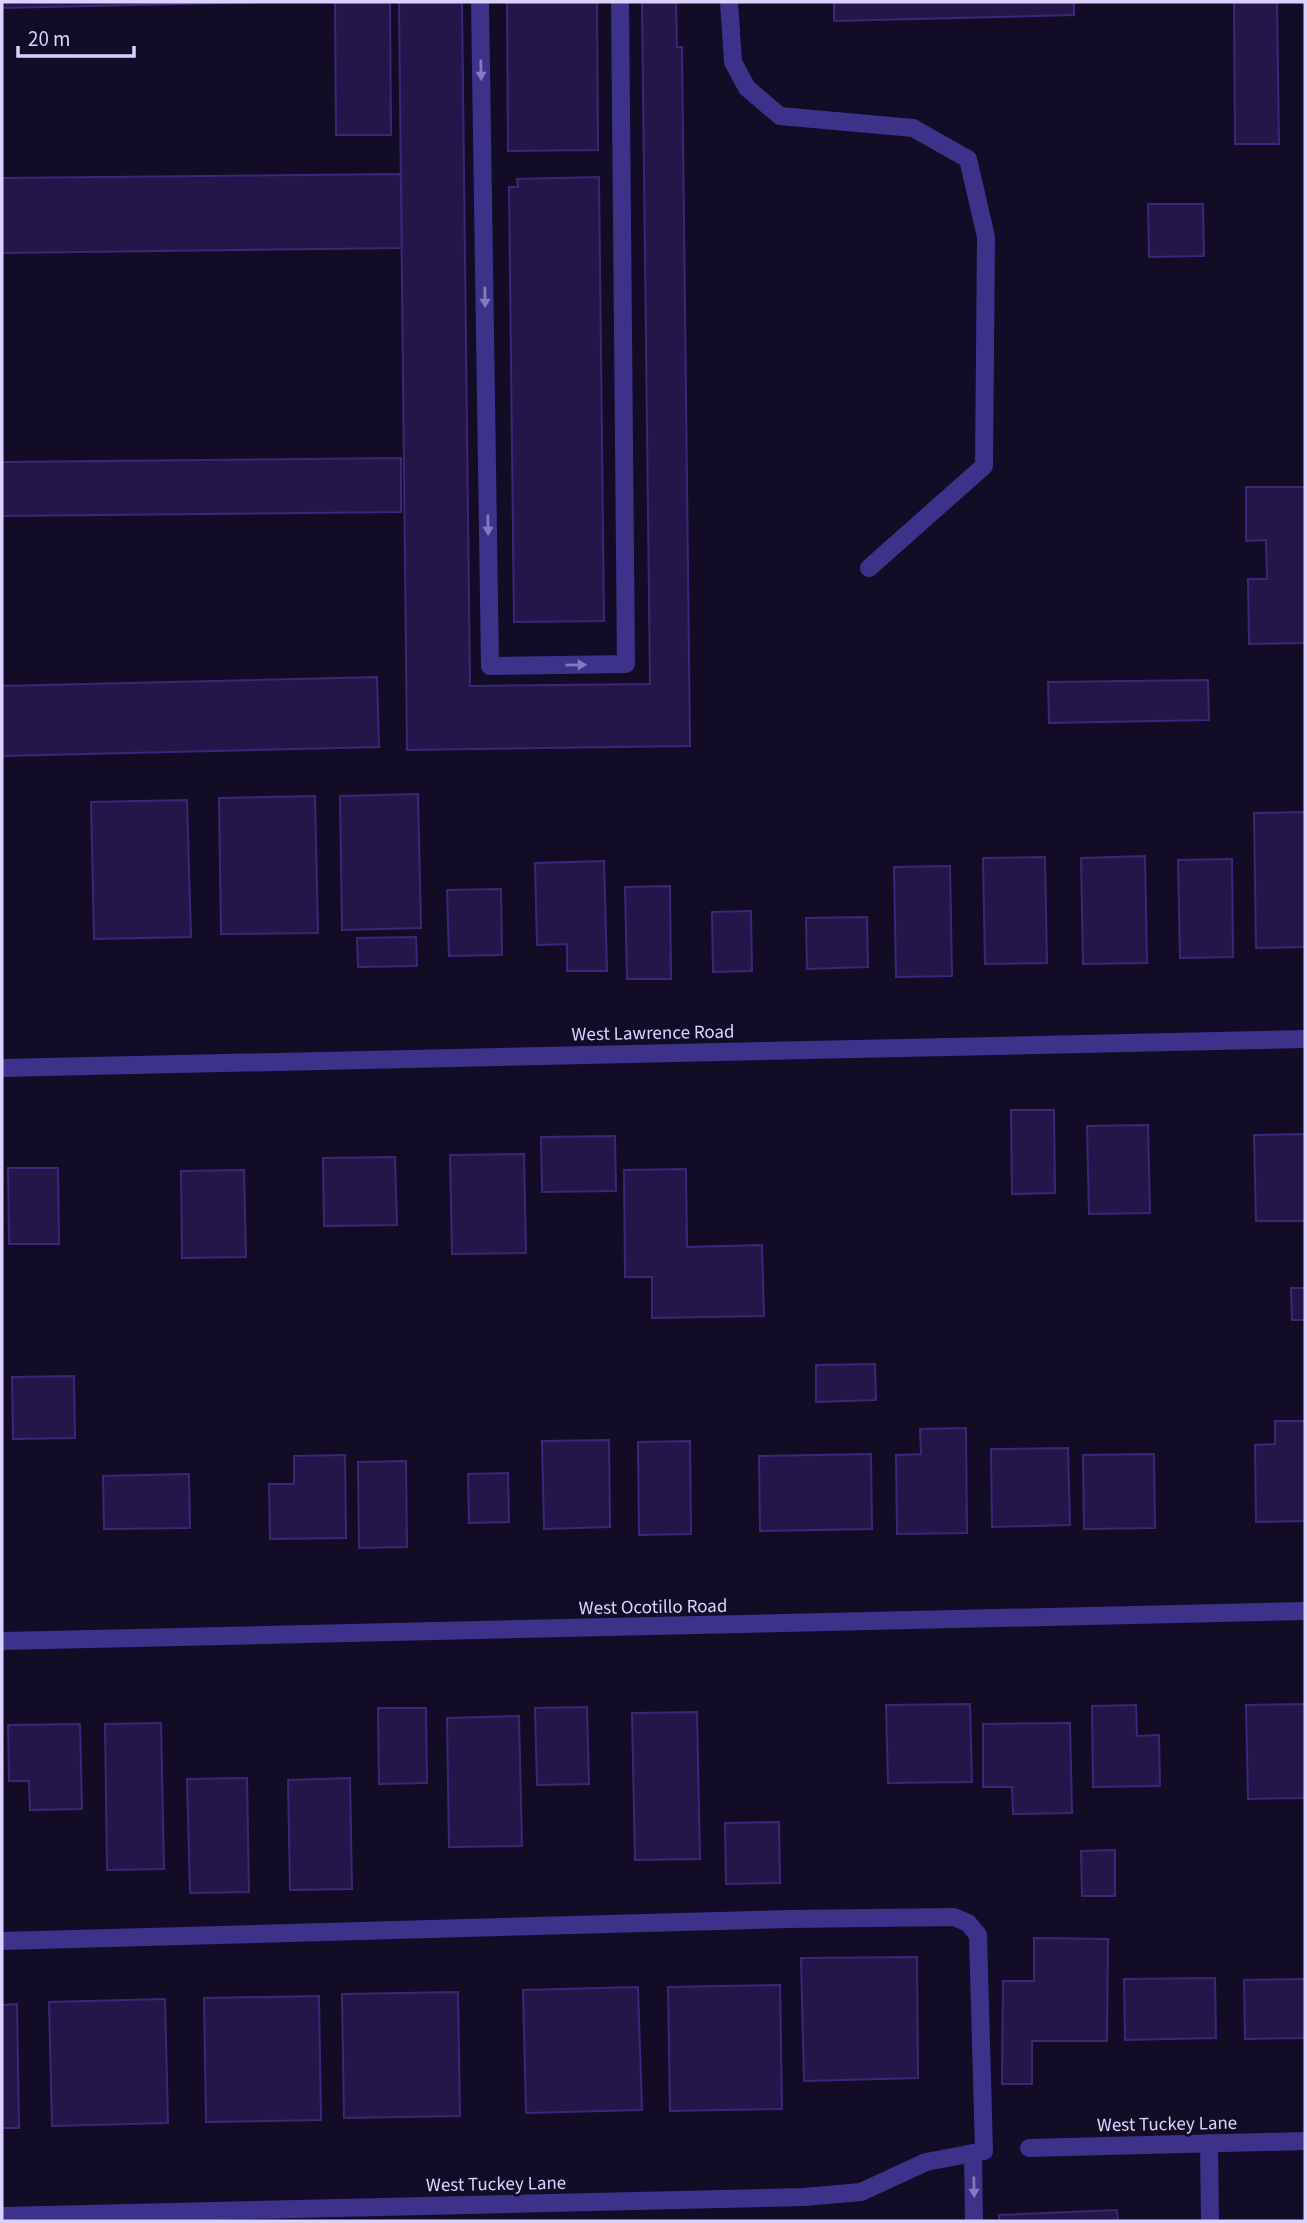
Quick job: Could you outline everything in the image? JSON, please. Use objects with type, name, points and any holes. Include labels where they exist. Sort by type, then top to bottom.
[{"type":"street","points":[[480,2],[490,666],[626,664],[620,2]]},
{"type":"street","points":[[729,2],[733,62],[747,88],[780,116],[913,128],[968,159],[986,237],[984,466],[869,568]]},
{"type":"street","name":"West Lawrence Road","points":[[2,1068],[1305,1039]]},
{"type":"street","name":"West Ocotillo Road","points":[[2,1641],[1305,1611]]},
{"type":"street","points":[[2,1941],[788,1919],[954,1917],[968,1923],[978,1936],[979,2152],[974,2221]]},
{"type":"street","name":"West Tuckey Lane","points":[[1029,2148],[1305,2141]]},
{"type":"street","points":[[1209,2143],[1210,2221]]},
{"type":"street","name":"West Tuckey Lane","points":[[2,2216],[804,2197],[861,2192],[926,2162],[979,2152]]},
{"type":"building","points":[[2,2],[270,2],[2,8]]},
{"type":"building","points":[[335,2],[390,2],[391,135],[336,135]]},
{"type":"building","points":[[399,2],[462,2],[470,686],[650,684],[642,2],[676,2],[677,47],[682,47],[690,746],[407,750]]},
{"type":"building","points":[[507,2],[597,2],[598,150],[508,151]]},
{"type":"building","points":[[834,2],[1074,2],[1074,15],[834,21]]},
{"type":"building","points":[[1234,2],[1277,2],[1279,144],[1235,144]]},
{"type":"building","points":[[401,174],[402,248],[2,253],[2,178]]},
{"type":"building","points":[[599,177],[604,621],[514,622],[509,187],[518,187],[517,179]]},
{"type":"building","points":[[1148,204],[1203,204],[1204,256],[1149,257]]},
{"type":"building","points":[[401,458],[401,512],[2,516],[2,462]]},
{"type":"building","points":[[1246,487],[1305,487],[1305,643],[1249,644],[1248,579],[1267,579],[1266,540],[1246,541]]},
{"type":"building","points":[[377,677],[379,747],[2,756],[2,686]]},
{"type":"building","points":[[1208,680],[1209,720],[1049,723],[1048,682]]},
{"type":"building","points":[[418,794],[421,928],[342,930],[340,796]]},
{"type":"building","points":[[315,796],[318,933],[221,934],[219,798]]},
{"type":"building","points":[[187,800],[191,937],[94,939],[91,802]]},
{"type":"building","points":[[1305,812],[1305,947],[1256,948],[1254,813]]},
{"type":"building","points":[[1145,856],[1147,963],[1083,964],[1081,858]]},
{"type":"building","points":[[1045,857],[1047,963],[985,964],[983,858]]},
{"type":"building","points":[[1232,859],[1233,957],[1180,958],[1178,860]]},
{"type":"building","points":[[604,861],[607,971],[567,971],[567,944],[537,945],[535,863]]},
{"type":"building","points":[[950,866],[952,976],[896,977],[894,867]]},
{"type":"building","points":[[670,886],[671,979],[627,979],[625,887]]},
{"type":"building","points":[[501,889],[502,955],[449,956],[447,890]]},
{"type":"building","points":[[751,911],[752,971],[713,972],[712,912]]},
{"type":"building","points":[[867,917],[868,967],[807,969],[806,918]]},
{"type":"building","points":[[416,937],[417,966],[358,967],[357,938]]},
{"type":"building","points":[[1011,1110],[1054,1110],[1055,1193],[1012,1194]]},
{"type":"building","points":[[1148,1125],[1150,1213],[1089,1214],[1087,1126]]},
{"type":"building","points":[[1305,1134],[1305,1221],[1256,1221],[1254,1135]]},
{"type":"building","points":[[615,1136],[616,1191],[542,1192],[541,1137]]},
{"type":"building","points":[[524,1154],[526,1253],[452,1254],[450,1155]]},
{"type":"building","points":[[395,1157],[397,1225],[324,1226],[323,1158]]},
{"type":"building","points":[[8,1168],[58,1168],[59,1244],[9,1244]]},
{"type":"building","points":[[686,1169],[687,1247],[762,1245],[764,1316],[652,1318],[652,1277],[625,1277],[624,1170]]},
{"type":"building","points":[[244,1170],[246,1257],[182,1258],[181,1171]]},
{"type":"building","points":[[1291,1288],[1305,1288],[1305,1320],[1292,1320]]},
{"type":"building","points":[[875,1364],[876,1400],[816,1402],[816,1365]]},
{"type":"building","points":[[74,1376],[75,1438],[13,1439],[12,1377]]},
{"type":"building","points":[[1275,1421],[1305,1421],[1305,1521],[1256,1522],[1255,1445],[1275,1444]]},
{"type":"building","points":[[966,1428],[967,1533],[897,1534],[896,1455],[921,1454],[920,1429]]},
{"type":"building","points":[[609,1440],[610,1527],[544,1529],[542,1441]]},
{"type":"building","points":[[690,1441],[691,1534],[639,1535],[638,1442]]},
{"type":"building","points":[[1068,1448],[1070,1525],[992,1527],[991,1449]]},
{"type":"building","points":[[871,1454],[872,1529],[760,1531],[759,1456]]},
{"type":"building","points":[[1154,1454],[1155,1528],[1084,1529],[1083,1455]]},
{"type":"building","points":[[345,1455],[346,1538],[270,1539],[269,1484],[294,1484],[294,1456]]},
{"type":"building","points":[[406,1461],[407,1547],[359,1548],[358,1462]]},
{"type":"building","points":[[508,1473],[509,1522],[469,1523],[468,1474]]},
{"type":"building","points":[[189,1474],[190,1528],[104,1529],[103,1476]]},
{"type":"building","points":[[970,1704],[972,1782],[888,1783],[886,1705]]},
{"type":"building","points":[[1305,1704],[1305,1798],[1248,1799],[1246,1705]]},
{"type":"building","points":[[1136,1705],[1137,1736],[1159,1735],[1160,1786],[1093,1787],[1092,1706]]},
{"type":"building","points":[[587,1707],[589,1784],[537,1785],[535,1708]]},
{"type":"building","points":[[378,1708],[426,1708],[427,1783],[379,1784]]},
{"type":"building","points":[[697,1712],[700,1859],[635,1860],[632,1713]]},
{"type":"building","points":[[519,1716],[522,1846],[449,1847],[447,1718]]},
{"type":"building","points":[[161,1723],[164,1869],[107,1870],[105,1724]]},
{"type":"building","points":[[1070,1723],[1072,1813],[1013,1814],[1012,1787],[983,1787],[983,1724]]},
{"type":"building","points":[[80,1724],[82,1809],[30,1810],[29,1781],[9,1781],[8,1725]]},
{"type":"building","points":[[247,1778],[249,1892],[190,1893],[187,1779]]},
{"type":"building","points":[[350,1778],[352,1889],[290,1890],[288,1780]]},
{"type":"building","points":[[779,1822],[780,1883],[726,1884],[725,1823]]},
{"type":"building","points":[[1115,1850],[1115,1896],[1082,1896],[1081,1851]]},
{"type":"building","points":[[1034,1938],[1108,1939],[1107,2041],[1032,2041],[1032,2084],[1002,2084],[1003,1981],[1034,1981]]},
{"type":"building","points":[[917,1957],[918,2078],[804,2081],[801,1958]]},
{"type":"building","points":[[1215,1978],[1216,2038],[1125,2040],[1124,1979]]},
{"type":"building","points":[[1305,1979],[1305,2038],[1245,2039],[1244,1980]]},
{"type":"building","points":[[780,1985],[782,2109],[670,2111],[668,1987]]},
{"type":"building","points":[[638,1987],[642,2110],[526,2113],[523,1990]]},
{"type":"building","points":[[458,1992],[460,2116],[344,2118],[342,1994]]},
{"type":"building","points":[[319,1996],[321,2120],[206,2122],[204,1998]]},
{"type":"building","points":[[165,1999],[168,2123],[52,2126],[49,2002]]},
{"type":"building","points":[[17,2004],[19,2128],[2,2128],[2,2005]]},
{"type":"building","points":[[1117,2210],[1118,2221],[999,2221],[999,2215]]}]
